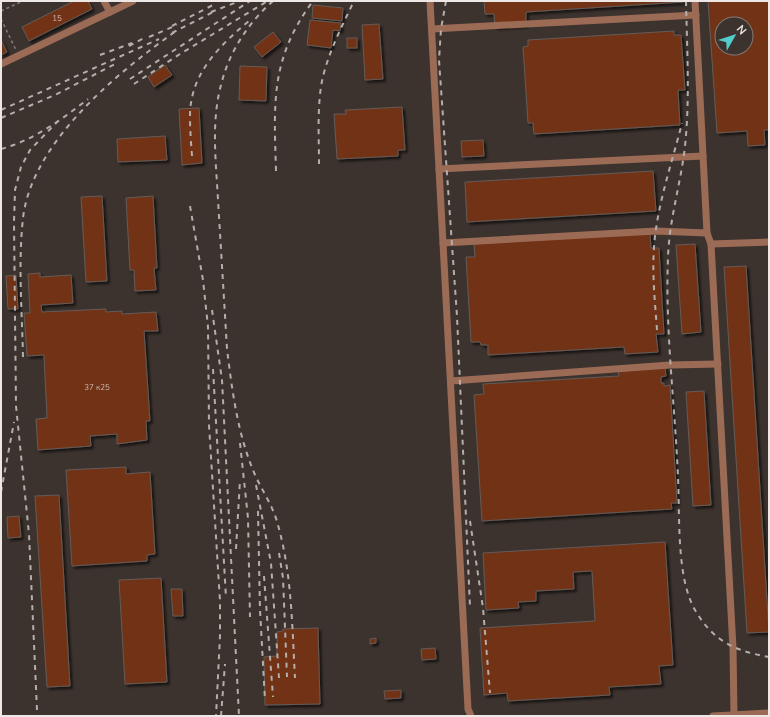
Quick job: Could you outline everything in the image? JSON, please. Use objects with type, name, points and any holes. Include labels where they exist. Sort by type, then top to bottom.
[{"type":"lane","points":[[104,1],[110,12]]},
{"type":"lane","points":[[1,64],[133,1]]},
{"type":"lane","points":[[430,1],[468,709],[471,716]]},
{"type":"lane","points":[[695,1],[707,233],[711,244],[734,648],[734,715]]},
{"type":"lane","points":[[432,29],[696,15]]},
{"type":"lane","points":[[439,169],[703,156]]},
{"type":"lane","points":[[443,243],[656,231],[707,233]]},
{"type":"lane","points":[[711,244],[769,242]]},
{"type":"lane","points":[[451,381],[670,365],[718,364]]},
{"type":"lane","points":[[713,716],[769,713]]},
{"type":"path","points":[[1,12],[23,1]]},
{"type":"path","points":[[1,19],[18,56]]},
{"type":"building","points":[[74,1],[88,1],[92,9],[29,41],[22,27]]},
{"type":"building","points":[[484,1],[683,2],[526,12],[526,25],[495,27],[494,14],[485,14]]},
{"type":"building","points":[[708,1],[769,1],[769,130],[764,130],[765,145],[748,146],[747,131],[717,133]]},
{"type":"building","points":[[313,5],[343,8],[342,21],[312,18]]},
{"type":"building","points":[[310,20],[341,23],[340,31],[333,30],[331,48],[307,45]]},
{"type":"building","points":[[379,24],[383,79],[365,80],[362,25]]},
{"type":"building","points":[[674,31],[674,35],[681,35],[685,90],[678,90],[680,125],[534,134],[533,123],[528,123],[523,47],[528,46],[528,40]]},
{"type":"building","points":[[273,32],[281,42],[262,57],[254,47]]},
{"type":"building","points":[[347,38],[357,38],[357,48],[347,48]]},
{"type":"building","points":[[1,40],[7,52],[1,55]]},
{"type":"building","points":[[165,65],[172,75],[154,87],[148,77]]},
{"type":"building","points":[[240,66],[267,67],[266,101],[239,100]]},
{"type":"building","points":[[402,107],[405,150],[398,150],[398,156],[337,159],[334,114],[346,114],[345,110]]},
{"type":"building","points":[[199,108],[202,163],[182,165],[179,109]]},
{"type":"building","points":[[165,136],[167,160],[118,162],[117,139]]},
{"type":"building","points":[[483,140],[484,156],[462,157],[461,141]]},
{"type":"building","points":[[653,171],[656,211],[467,222],[465,182]]},
{"type":"building","points":[[102,196],[107,281],[86,282],[81,197]]},
{"type":"building","points":[[153,196],[157,268],[154,268],[156,290],[135,291],[134,270],[130,270],[126,198]]},
{"type":"building","points":[[650,233],[651,248],[659,248],[664,334],[656,334],[658,352],[625,354],[624,347],[488,355],[488,345],[481,345],[480,342],[471,342],[466,257],[475,257],[474,244]]},
{"type":"building","points":[[695,244],[701,332],[682,334],[676,245]]},
{"type":"building","points":[[746,266],[769,632],[747,633],[724,267]]},
{"type":"building","points":[[40,273],[40,277],[71,275],[73,303],[41,305],[42,312],[106,309],[106,312],[122,311],[122,314],[156,312],[158,331],[144,331],[150,421],[146,421],[147,440],[117,444],[117,434],[90,436],[91,446],[38,450],[36,419],[47,418],[44,355],[27,356],[24,313],[30,313],[28,274]]},
{"type":"building","points":[[16,275],[18,309],[8,309],[6,276]]},
{"type":"building","points":[[665,367],[666,376],[661,377],[661,383],[664,383],[664,386],[670,385],[677,503],[671,503],[672,509],[482,521],[474,395],[484,394],[483,384],[619,376],[618,370]]},
{"type":"building","points":[[704,391],[711,505],[693,506],[686,392]]},
{"type":"building","points":[[126,467],[126,474],[150,472],[155,554],[147,555],[147,561],[72,566],[66,470]]},
{"type":"building","points":[[59,495],[70,686],[47,687],[35,496]]},
{"type":"building","points":[[19,516],[21,537],[8,538],[7,517]]},
{"type":"building","points":[[665,542],[673,665],[659,666],[661,684],[609,687],[610,695],[508,701],[507,693],[484,695],[480,628],[595,621],[592,571],[573,572],[574,589],[536,591],[536,601],[518,602],[519,608],[486,610],[483,553]]},
{"type":"building","points":[[161,578],[167,682],[125,684],[119,580]]},
{"type":"building","points":[[171,589],[182,589],[183,616],[173,616]]},
{"type":"building","points":[[318,628],[320,704],[265,705],[264,657],[277,656],[277,632],[283,631],[283,629]]},
{"type":"building","points":[[376,638],[376,643],[370,644],[370,639]]},
{"type":"building","points":[[435,648],[436,659],[422,660],[421,649]]},
{"type":"building","points":[[401,690],[401,698],[385,699],[384,691]]},
{"type":"railway","points":[[211,12],[240,1]]},
{"type":"railway","points":[[130,79],[250,1]]},
{"type":"railway","points":[[273,1],[255,19],[234,50],[229,61],[218,99],[215,128],[215,157],[227,349],[233,395],[247,455],[256,477],[273,510],[283,544],[291,601],[295,678]]},
{"type":"railway","points":[[276,171],[275,103],[282,62],[289,42],[299,22],[313,1]]},
{"type":"railway","points":[[319,164],[319,112],[322,81],[332,50],[354,1]]},
{"type":"railway","points":[[446,1],[441,29],[439,60],[457,316],[470,607]]},
{"type":"railway","points":[[686,1],[688,74],[687,128],[669,244],[667,285],[682,563],[689,596],[695,610],[709,630],[717,637],[735,648],[769,657]]},
{"type":"railway","points":[[134,84],[180,54],[266,2]]},
{"type":"railway","points":[[172,26],[213,5]]},
{"type":"railway","points":[[172,33],[215,11]]},
{"type":"railway","points":[[192,156],[190,116],[191,101],[195,87],[208,62],[227,40],[249,21]]},
{"type":"railway","points":[[149,37],[177,25]]},
{"type":"railway","points":[[23,357],[21,270],[23,218],[30,190],[42,163],[60,137],[81,112],[104,89],[128,67],[176,31]]},
{"type":"railway","points":[[129,46],[144,38]]},
{"type":"railway","points":[[1,110],[159,39]]},
{"type":"railway","points":[[100,55],[132,43]]},
{"type":"railway","points":[[1,118],[55,95],[115,64]]},
{"type":"railway","points":[[1,149],[36,135],[57,122],[88,99]]},
{"type":"railway","points":[[37,710],[29,534],[16,406],[15,190],[21,167],[30,150],[58,121]]},
{"type":"railway","points":[[657,330],[653,268],[654,247],[658,216],[665,184],[682,123]]},
{"type":"railway","points":[[190,206],[203,280],[208,327],[209,425],[220,601],[220,636],[216,716]]},
{"type":"railway","points":[[212,310],[222,380],[239,716]]},
{"type":"railway","points":[[213,369],[226,598]]},
{"type":"railway","points":[[1,492],[14,422]]},
{"type":"railway","points":[[240,443],[248,518],[250,617]]},
{"type":"railway","points":[[236,549],[240,480]]},
{"type":"railway","points":[[256,485],[271,563],[279,678]]},
{"type":"railway","points":[[258,511],[260,610],[265,700]]},
{"type":"railway","points":[[470,521],[483,608],[490,693]]},
{"type":"railway","points":[[279,553],[283,578],[287,677]]},
{"type":"railway","points":[[264,576],[273,697]]},
{"type":"railway","points":[[221,716],[225,664]]}]
